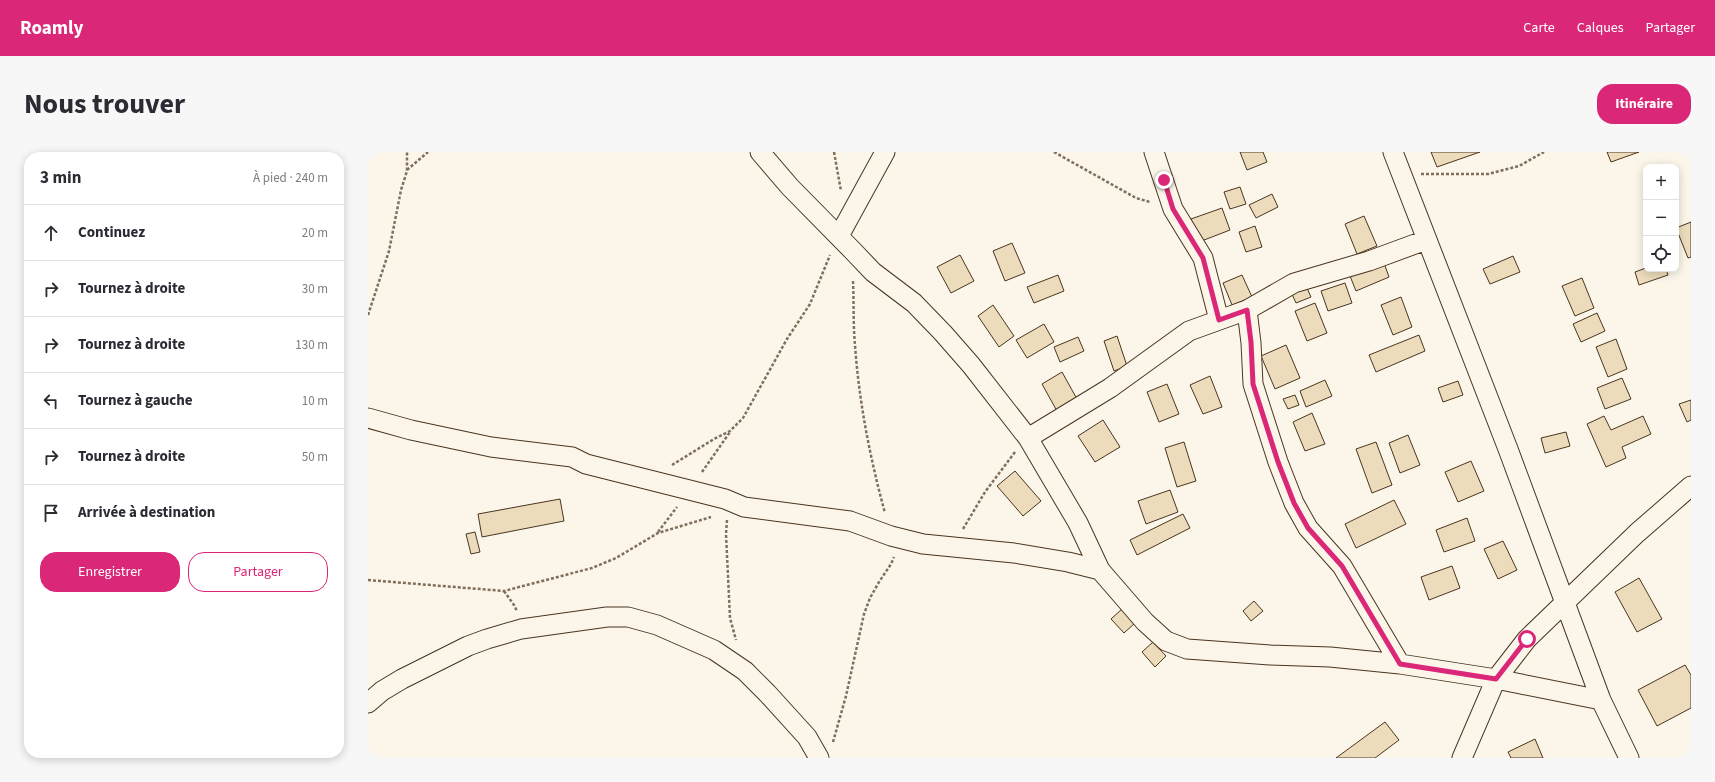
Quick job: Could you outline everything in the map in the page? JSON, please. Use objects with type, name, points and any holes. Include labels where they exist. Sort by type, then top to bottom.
[{"type":"street","points":[[760,152],[790,187],[873,272],[914,303],[943,333],[1028,438],[1078,523],[1100,570],[1144,622],[1166,641],[1186,649],[1270,655],[1330,657],[1400,664],[1496,679],[1600,700]]},
{"type":"street","points":[[839,236],[851,217],[885,152]]},
{"type":"street","points":[[1154,152],[1173,209],[1203,258],[1219,320]]},
{"type":"street","points":[[1393,152],[1508,449],[1600,700],[1629,758]]},
{"type":"street","points":[[1028,438],[1110,388],[1189,331],[1247,310],[1294,283],[1368,261],[1426,240]]},
{"type":"street","points":[[1247,310],[1251,342],[1253,384],[1278,462],[1294,503],[1308,528],[1342,566],[1400,664]]},
{"type":"street","points":[[368,418],[411,430],[491,447],[572,457],[586,464],[725,499],[744,507],[850,521],[891,536],[910,541],[954,548],[1014,552],[1068,562],[1100,570]]},
{"type":"street","points":[[1462,758],[1496,679],[1527,639],[1637,533],[1691,486]]},
{"type":"street","points":[[368,703],[382,691],[402,679],[468,646],[487,639],[521,629],[607,617],[628,617],[657,625],[714,650],[745,672],[767,692],[806,737],[819,758]]},
{"type":"path","points":[[368,315],[389,252],[407,171],[407,152]]},
{"type":"path","points":[[407,171],[428,152]]},
{"type":"path","points":[[834,152],[841,193],[851,217]]},
{"type":"path","points":[[1054,152],[1136,198],[1173,209]]},
{"type":"path","points":[[1402,173],[1488,174],[1519,166],[1544,152]]},
{"type":"path","points":[[650,479],[714,439],[730,431],[743,418],[787,339],[810,304],[821,274],[839,236]]},
{"type":"path","points":[[954,548],[967,522],[985,492],[1010,457],[1028,438]]},
{"type":"path","points":[[736,641],[730,618],[726,534],[727,512],[744,507]]},
{"type":"path","points":[[368,580],[504,591],[592,568],[616,558],[658,532],[714,516]]},
{"type":"building","points":[[1240,152],[1263,152],[1267,162],[1247,170]]},
{"type":"building","points":[[1431,152],[1480,152],[1437,167]]},
{"type":"building","points":[[1607,152],[1639,152],[1611,162]]},
{"type":"building","points":[[1240,187],[1246,204],[1230,209],[1224,192]]},
{"type":"building","points":[[1272,194],[1278,207],[1256,218],[1249,205]]},
{"type":"building","points":[[1222,208],[1230,230],[1199,242],[1191,219]]},
{"type":"building","points":[[1364,216],[1377,246],[1357,254],[1345,224]]},
{"type":"building","points":[[1691,222],[1691,257],[1688,258],[1679,236],[1679,227]]},
{"type":"building","points":[[1255,226],[1262,247],[1246,252],[1239,232]]},
{"type":"building","points":[[1012,243],[1025,273],[1005,281],[993,251]]},
{"type":"building","points":[[960,255],[974,281],[951,293],[937,267]]},
{"type":"building","points":[[1513,256],[1520,272],[1490,284],[1483,269]]},
{"type":"building","points":[[1384,263],[1389,277],[1356,291],[1350,276]]},
{"type":"building","points":[[1643,269],[1643,272],[1667,272],[1668,275],[1639,285],[1635,272]]},
{"type":"building","points":[[1058,275],[1064,291],[1034,303],[1027,287]]},
{"type":"building","points":[[1242,275],[1252,297],[1232,305],[1223,283]]},
{"type":"building","points":[[1582,278],[1594,308],[1575,316],[1562,286]]},
{"type":"building","points":[[1345,283],[1352,303],[1328,311],[1321,291]]},
{"type":"building","points":[[1306,286],[1311,297],[1296,303],[1291,292]]},
{"type":"building","points":[[1401,297],[1412,327],[1393,335],[1381,305]]},
{"type":"building","points":[[1315,303],[1327,333],[1307,341],[1295,311]]},
{"type":"building","points":[[993,305],[1014,336],[999,347],[978,316]]},
{"type":"building","points":[[1597,313],[1605,331],[1581,342],[1573,324]]},
{"type":"building","points":[[1044,324],[1054,342],[1027,358],[1016,340]]},
{"type":"building","points":[[1419,335],[1425,351],[1376,372],[1369,355]]},
{"type":"building","points":[[1117,336],[1127,366],[1114,371],[1104,341]]},
{"type":"building","points":[[1078,337],[1084,351],[1060,362],[1054,347]]},
{"type":"building","points":[[1616,339],[1627,369],[1608,377],[1596,347]]},
{"type":"building","points":[[1286,345],[1300,378],[1275,389],[1261,356]]},
{"type":"building","points":[[1062,372],[1077,399],[1057,411],[1042,384]]},
{"type":"building","points":[[1210,376],[1222,407],[1203,414],[1190,385]]},
{"type":"building","points":[[1622,378],[1631,399],[1605,409],[1597,388]]},
{"type":"building","points":[[1325,380],[1332,396],[1306,407],[1300,391]]},
{"type":"building","points":[[1458,381],[1463,395],[1443,402],[1438,388]]},
{"type":"building","points":[[1167,384],[1179,414],[1159,422],[1147,392]]},
{"type":"building","points":[[1295,395],[1299,405],[1288,409],[1283,399]]},
{"type":"building","points":[[1691,400],[1691,420],[1687,422],[1679,404]]},
{"type":"building","points":[[1312,413],[1325,444],[1305,451],[1293,422]]},
{"type":"building","points":[[1604,416],[1611,430],[1643,416],[1651,434],[1622,447],[1626,458],[1606,467],[1587,424]]},
{"type":"building","points":[[1103,420],[1120,447],[1095,462],[1078,436]]},
{"type":"building","points":[[1566,432],[1570,446],[1545,453],[1541,438]]},
{"type":"building","points":[[1408,435],[1420,465],[1400,473],[1389,443]]},
{"type":"building","points":[[1184,442],[1196,481],[1177,487],[1165,448]]},
{"type":"building","points":[[1376,442],[1392,485],[1372,493],[1356,449]]},
{"type":"building","points":[[1471,461],[1484,491],[1458,502],[1445,472]]},
{"type":"building","points":[[1015,471],[1041,501],[1023,516],[997,486]]},
{"type":"building","points":[[1170,490],[1178,512],[1146,524],[1138,501]]},
{"type":"building","points":[[560,499],[564,521],[482,537],[478,514]]},
{"type":"building","points":[[1394,500],[1406,524],[1356,548],[1345,524]]},
{"type":"building","points":[[1183,514],[1190,528],[1137,555],[1130,540]]},
{"type":"building","points":[[1467,518],[1475,541],[1444,552],[1436,530]]},
{"type":"building","points":[[475,532],[480,552],[471,554],[466,534]]},
{"type":"building","points":[[1503,541],[1517,570],[1498,579],[1484,549]]},
{"type":"building","points":[[1452,566],[1460,588],[1429,600],[1421,577]]},
{"type":"building","points":[[1639,578],[1662,619],[1637,632],[1615,592]]},
{"type":"building","points":[[1254,601],[1263,611],[1251,621],[1243,611]]},
{"type":"building","points":[[1122,609],[1135,623],[1124,633],[1111,619]]},
{"type":"building","points":[[1153,642],[1166,656],[1155,667],[1142,652]]},
{"type":"building","points":[[1685,665],[1691,675],[1691,708],[1657,726],[1638,690]]},
{"type":"building","points":[[1385,722],[1399,740],[1375,758],[1336,758]]},
{"type":"building","points":[[1535,739],[1543,758],[1511,758],[1508,752]]},
{"type":"route","points":[[1164,180],[1173,209],[1203,258],[1219,320],[1247,310],[1251,342],[1253,384],[1278,462],[1294,503],[1308,528],[1342,566],[1400,664],[1496,679],[1527,639]]}]
